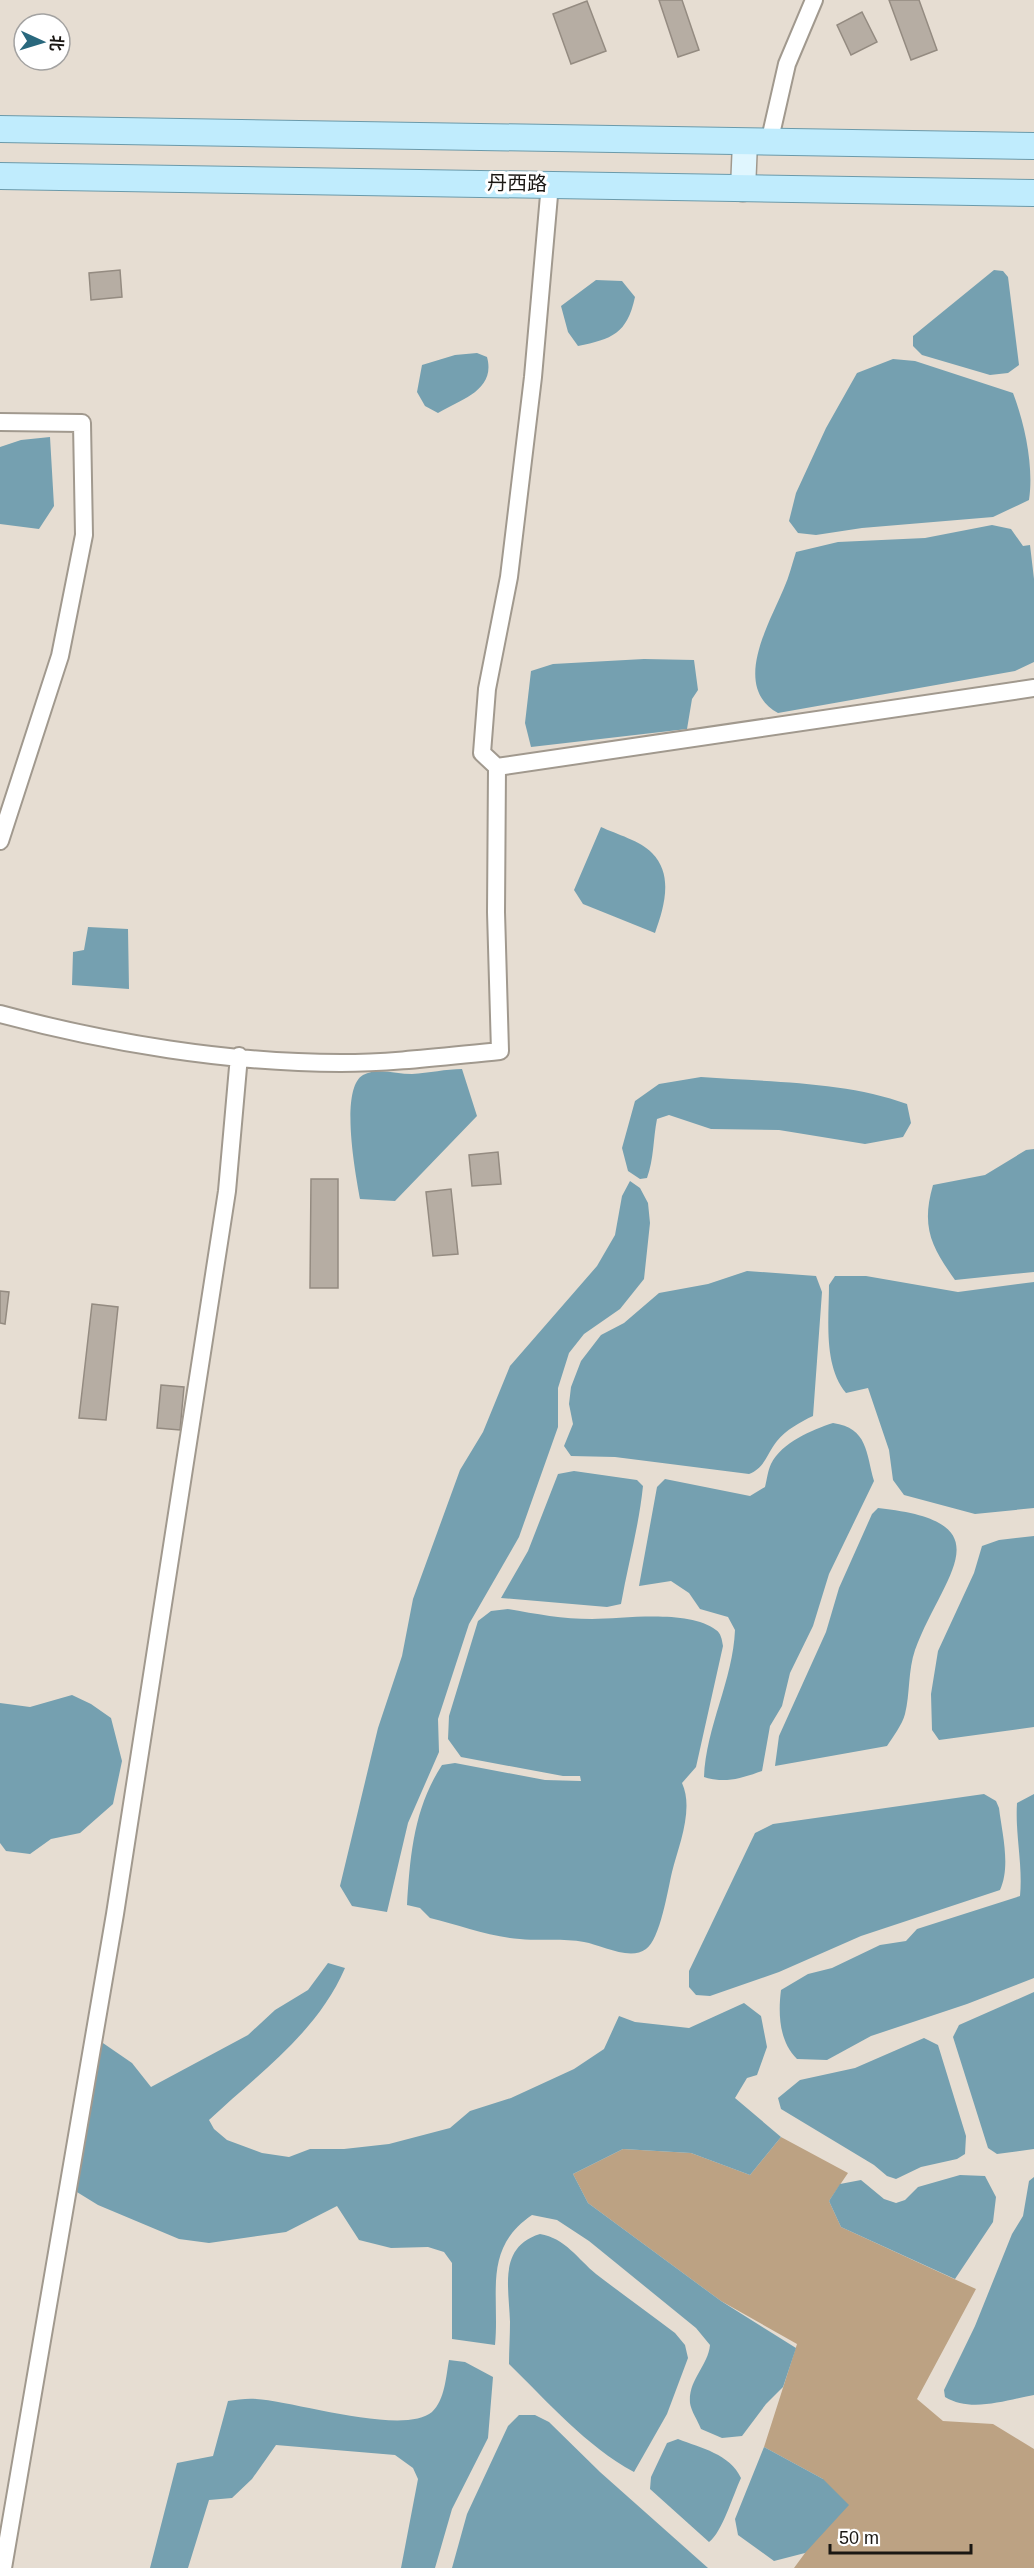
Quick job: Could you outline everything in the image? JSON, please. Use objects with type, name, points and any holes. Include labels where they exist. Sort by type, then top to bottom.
[{"type":"main road","points":[[0,129],[1034,146]]},
{"type":"main road","points":[[743,189],[757,142]]},
{"type":"main road","name":"丹西路","points":[[0,176],[1034,193]]},
{"type":"street","points":[[757,142],[814,0]]},
{"type":"street","points":[[0,1014],[72,1034],[240,1056],[341,1063],[500,1052],[496,912],[497,767],[482,753],[488,689],[509,577],[532,377],[550,184]]},
{"type":"street","points":[[0,422],[82,423],[84,535],[60,656],[0,841]]},
{"type":"street","points":[[497,767],[1034,688]]},
{"type":"street","points":[[3,2568],[118,1891],[227,1191],[240,1056]]},
{"type":"shaded area","points":[[781,2137],[848,2173],[829,2201],[841,2227],[976,2289],[917,2399],[943,2421],[993,2424],[1034,2449],[1034,2568],[794,2568],[805,2553],[823,2479],[764,2447],[797,2344],[721,2301],[588,2203],[573,2174],[623,2149],[691,2153],[750,2175]]},
{"type":"water","points":[[994,270],[1003,271],[1008,277],[1019,365],[1008,373],[990,375],[922,355],[913,346],[913,336]]},
{"type":"water","points":[[596,280],[622,281],[635,297],[632,309],[628,319],[616,333],[600,341],[578,346],[568,332],[561,306]]},
{"type":"water","points":[[477,353],[487,357],[487,378],[482,386],[466,398],[438,413],[425,406],[417,392],[422,365],[455,355]]},
{"type":"water","points":[[893,359],[915,361],[1013,393],[1027,446],[1030,474],[1029,500],[993,517],[862,528],[816,535],[798,533],[789,521],[796,493],[826,428],[857,373]]},
{"type":"water","points":[[50,437],[54,506],[39,529],[0,524],[0,447],[21,440]]},
{"type":"water","points":[[992,525],[1011,529],[1023,546],[1030,545],[1034,579],[1034,662],[1015,671],[778,713],[764,702],[757,688],[755,672],[758,654],[796,552],[838,542],[925,538]]},
{"type":"water","points":[[644,659],[694,660],[698,690],[692,699],[687,729],[531,747],[525,723],[531,671],[553,664]]},
{"type":"water","points":[[601,827],[642,845],[659,862],[665,881],[665,892],[655,933],[583,904],[574,890]]},
{"type":"water","points":[[88,927],[128,929],[129,989],[72,985],[73,952],[84,950]]},
{"type":"water","points":[[462,1069],[477,1116],[395,1201],[360,1199],[355,1172],[350,1114],[356,1083],[363,1075],[375,1071],[412,1074]]},
{"type":"water","points":[[701,1077],[806,1084],[883,1096],[907,1104],[911,1123],[903,1137],[865,1144],[779,1130],[711,1129],[669,1115],[657,1119],[647,1178],[640,1179],[628,1171],[622,1148],[635,1101],[659,1084]]},
{"type":"water","points":[[1034,1149],[1034,1272],[955,1280],[930,1236],[928,1213],[933,1185],[985,1175],[1026,1150]]},
{"type":"water","points":[[630,1181],[640,1188],[648,1203],[650,1223],[644,1279],[620,1309],[584,1334],[569,1353],[558,1388],[558,1427],[519,1537],[469,1624],[438,1719],[439,1752],[408,1823],[387,1912],[352,1906],[340,1886],[378,1728],[402,1656],[413,1599],[460,1470],[483,1432],[510,1366],[597,1266],[615,1235],[622,1196]]},
{"type":"water","points":[[747,1271],[816,1276],[822,1292],[813,1416],[785,1433],[759,1468],[749,1474],[615,1457],[571,1456],[564,1446],[573,1424],[569,1404],[571,1387],[581,1361],[601,1335],[624,1323],[659,1293],[708,1284]]},
{"type":"water","points":[[835,1276],[866,1276],[958,1292],[1034,1282],[1034,1508],[975,1514],[904,1495],[893,1480],[889,1450],[868,1388],[846,1393],[834,1369],[829,1341],[828,1312],[829,1285]]},
{"type":"water","points":[[833,1423],[853,1430],[864,1443],[874,1481],[829,1574],[813,1626],[790,1673],[782,1706],[770,1726],[762,1771],[726,1780],[704,1777],[709,1740],[730,1667],[735,1630],[728,1617],[700,1609],[689,1593],[671,1581],[639,1586],[657,1487],[665,1479],[750,1496],[765,1487],[771,1464],[782,1449],[807,1433]]},
{"type":"water","points":[[574,1471],[637,1480],[643,1486],[621,1604],[607,1607],[501,1598],[528,1551],[558,1474]]},
{"type":"water","points":[[878,1508],[918,1515],[943,1525],[955,1539],[956,1556],[950,1575],[915,1650],[904,1718],[887,1746],[775,1766],[779,1736],[826,1632],[839,1588],[872,1514]]},
{"type":"water","points":[[1034,1536],[1034,1727],[939,1740],[932,1730],[931,1694],[938,1651],[974,1573],[982,1546],[999,1540]]},
{"type":"water","points":[[508,1609],[581,1619],[673,1617],[689,1619],[704,1623],[716,1630],[721,1637],[723,1646],[696,1767],[682,1783],[686,1815],[663,1914],[651,1944],[639,1952],[624,1953],[576,1941],[528,1940],[497,1936],[430,1918],[420,1908],[407,1905],[412,1850],[419,1815],[442,1765],[455,1763],[545,1780],[581,1781],[580,1776],[563,1776],[461,1757],[448,1739],[449,1716],[478,1621],[491,1611]]},
{"type":"water","points":[[72,1695],[91,1704],[111,1718],[122,1761],[113,1804],[80,1833],[51,1839],[30,1854],[6,1851],[0,1843],[0,1703],[30,1707]]},
{"type":"water","points":[[984,1794],[996,1801],[999,1808],[1005,1860],[1005,1871],[1000,1890],[861,1936],[779,1972],[710,1996],[696,1995],[689,1987],[689,1971],[755,1833],[773,1824]]},
{"type":"water","points":[[1034,1794],[1034,1978],[967,2004],[871,2036],[827,2060],[797,2059],[783,2036],[781,1990],[808,1974],[832,1968],[880,1945],[906,1941],[917,1929],[1020,1896],[1017,1803]]},
{"type":"water","points":[[328,1963],[345,1968],[319,2013],[285,2051],[209,2120],[214,2129],[227,2140],[262,2153],[289,2157],[310,2149],[344,2149],[389,2144],[450,2128],[470,2111],[511,2098],[574,2069],[604,2049],[619,2016],[635,2022],[689,2028],[744,2003],[761,2016],[767,2047],[757,2075],[747,2078],[735,2098],[781,2137],[750,2175],[691,2153],[623,2149],[573,2174],[588,2203],[721,2301],[796,2348],[783,2387],[766,2404],[742,2436],[722,2438],[701,2429],[693,2413],[690,2403],[692,2387],[706,2360],[710,2345],[696,2328],[589,2241],[557,2220],[532,2215],[516,2228],[506,2242],[497,2274],[495,2345],[452,2339],[452,2263],[444,2252],[428,2247],[391,2248],[359,2240],[337,2206],[286,2232],[209,2243],[179,2239],[98,2205],[72,2189],[100,2041],[132,2063],[151,2087],[248,2035],[275,2010],[308,1990]]},
{"type":"water","points":[[1034,1992],[1034,2149],[997,2154],[988,2148],[953,2037],[959,2025]]},
{"type":"water","points":[[924,2038],[938,2045],[966,2136],[965,2154],[957,2159],[921,2167],[896,2179],[887,2176],[874,2165],[781,2109],[778,2098],[800,2080],[855,2068]]},
{"type":"water","points":[[960,2175],[985,2176],[996,2197],[993,2222],[955,2279],[841,2227],[829,2201],[840,2184],[861,2180],[884,2199],[896,2203],[905,2200],[918,2187]]},
{"type":"water","points":[[1034,2177],[1034,2395],[989,2404],[955,2402],[945,2397],[944,2390],[975,2326],[1012,2234],[1023,2216],[1029,2181]]},
{"type":"water","points":[[540,2234],[564,2244],[596,2274],[675,2333],[685,2345],[688,2358],[667,2414],[634,2472],[600,2450],[509,2364],[509,2270],[517,2248]]},
{"type":"water","points":[[449,2360],[465,2362],[493,2377],[488,2438],[452,2509],[435,2568],[401,2568],[418,2479],[413,2468],[395,2455],[276,2445],[252,2479],[232,2498],[209,2500],[188,2568],[150,2568],[177,2463],[213,2456],[228,2401],[256,2399],[273,2401],[374,2419],[418,2418],[432,2412],[440,2401]]},
{"type":"water","points":[[519,2415],[535,2415],[549,2422],[600,2472],[708,2568],[452,2568],[467,2514],[508,2426]]},
{"type":"water","points":[[678,2439],[722,2457],[730,2463],[741,2478],[723,2522],[709,2542],[650,2489],[651,2477],[667,2443]]},
{"type":"water","points":[[764,2447],[823,2479],[849,2505],[805,2553],[774,2561],[738,2535],[735,2519]]},
{"type":"building","points":[[659,0],[682,0],[699,50],[678,57]]},
{"type":"building","points":[[889,0],[919,0],[937,50],[911,60]]},
{"type":"building","points":[[587,1],[606,51],[571,64],[553,14]]},
{"type":"building","points":[[862,12],[877,42],[851,55],[837,25]]},
{"type":"building","points":[[120,270],[122,297],[91,300],[89,273]]},
{"type":"building","points":[[498,1152],[501,1184],[472,1186],[469,1155]]},
{"type":"building","points":[[311,1179],[338,1179],[338,1288],[310,1288]]},
{"type":"building","points":[[451,1189],[458,1254],[433,1256],[426,1192]]},
{"type":"building","points":[[0,1291],[9,1292],[5,1324],[0,1323]]},
{"type":"building","points":[[92,1304],[118,1307],[106,1420],[79,1418]]},
{"type":"building","points":[[161,1385],[184,1387],[180,1430],[157,1428]]}]
